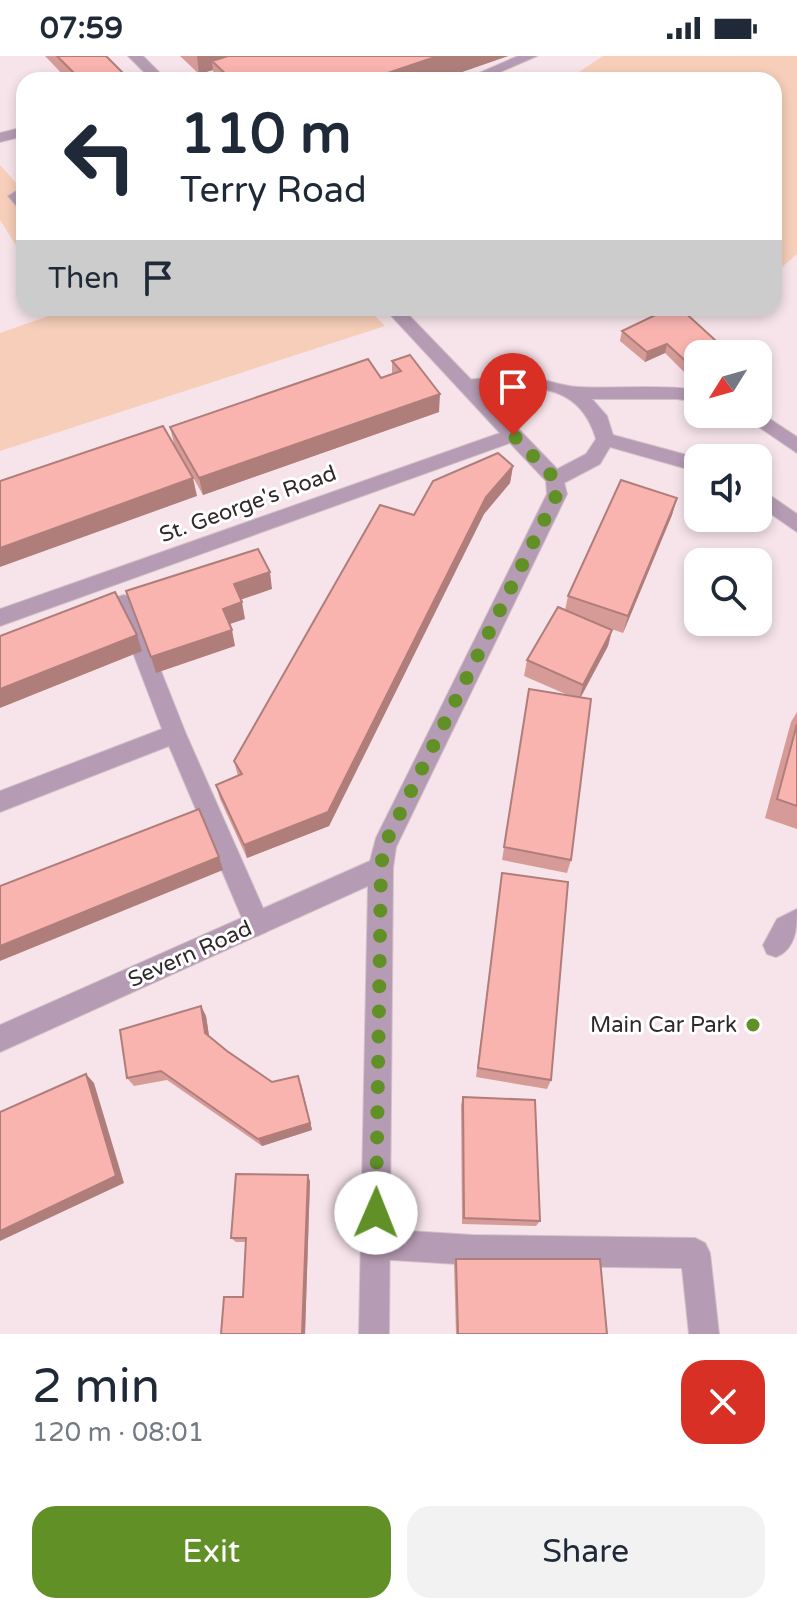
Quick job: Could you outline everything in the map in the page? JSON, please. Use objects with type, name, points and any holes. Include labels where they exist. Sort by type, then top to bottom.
[{"type":"street","points":[[135,56],[152,72]]},
{"type":"street","points":[[490,72],[530,56]]},
{"type":"street","points":[[374,1334],[381,868],[384,846],[557,494],[555,479],[400,316]]},
{"type":"street","points":[[466,386],[496,381],[538,382],[570,393],[595,411],[605,439]]},
{"type":"street","points":[[570,393],[684,394]]},
{"type":"street","points":[[770,428],[797,446]]},
{"type":"street","name":"St. George's Road","points":[[0,618],[513,435]]},
{"type":"street","points":[[605,439],[684,461]]},
{"type":"street","points":[[555,479],[593,459],[605,439]]},
{"type":"street","points":[[772,505],[797,525]]},
{"type":"street","points":[[124,603],[175,734],[257,924]]},
{"type":"street","points":[[0,802],[175,734]]},
{"type":"street","name":"Severn Road","points":[[0,1038],[381,868]]},
{"type":"street","points":[[776,945],[786,927],[797,921]]},
{"type":"street","points":[[376,1244],[473,1250],[695,1253],[704,1334]]},
{"type":"shaded area","points":[[603,56],[797,56],[797,254],[782,267],[782,72],[579,72]]},
{"type":"shaded area","points":[[0,165],[16,183],[16,245],[0,220]]},
{"type":"shaded area","points":[[48,316],[375,316],[385,326],[0,451],[0,333]]},
{"type":"building","points":[[57,56],[106,56],[122,72],[73,72]]},
{"type":"building","points":[[228,56],[438,56],[391,72],[224,72],[212,61]]},
{"type":"building","points":[[653,316],[689,316],[715,340],[684,340],[684,360],[667,344],[647,352],[622,331]]},
{"type":"building","points":[[410,355],[440,394],[199,478],[170,427],[368,359],[381,378],[401,371],[392,361]]},
{"type":"building","points":[[163,426],[193,478],[0,548],[0,481]]},
{"type":"building","points":[[498,453],[513,466],[486,497],[328,812],[244,845],[216,785],[242,774],[234,761],[380,505],[414,515],[433,481]]},
{"type":"building","points":[[621,480],[677,498],[628,616],[568,596]]},
{"type":"building","points":[[258,549],[270,572],[234,584],[242,602],[223,609],[232,630],[151,657],[126,591]]},
{"type":"building","points":[[115,592],[137,635],[0,689],[0,636]]},
{"type":"building","points":[[558,607],[612,630],[583,685],[527,660]]},
{"type":"building","points":[[529,689],[591,699],[571,860],[504,847]]},
{"type":"building","points":[[797,724],[797,806],[777,799]]},
{"type":"building","points":[[199,809],[219,857],[0,946],[0,886]]},
{"type":"building","points":[[502,873],[568,882],[551,1080],[478,1068]]},
{"type":"building","points":[[201,1006],[205,1033],[227,1051],[272,1082],[298,1076],[310,1123],[258,1139],[161,1071],[127,1078],[120,1030]]},
{"type":"building","points":[[86,1074],[116,1176],[0,1231],[0,1112]]},
{"type":"building","points":[[463,1097],[535,1100],[540,1221],[464,1218]]},
{"type":"building","points":[[236,1174],[308,1175],[302,1334],[221,1334],[224,1297],[243,1297],[246,1238],[231,1238]]},
{"type":"building","points":[[456,1259],[600,1259],[607,1334],[458,1334]]},
{"type":"place","name":"Main Car Park","points":[[753,1025]]},
{"type":"route","points":[[376,1213],[381,868],[384,846],[557,494],[555,479],[513,435]]}]
